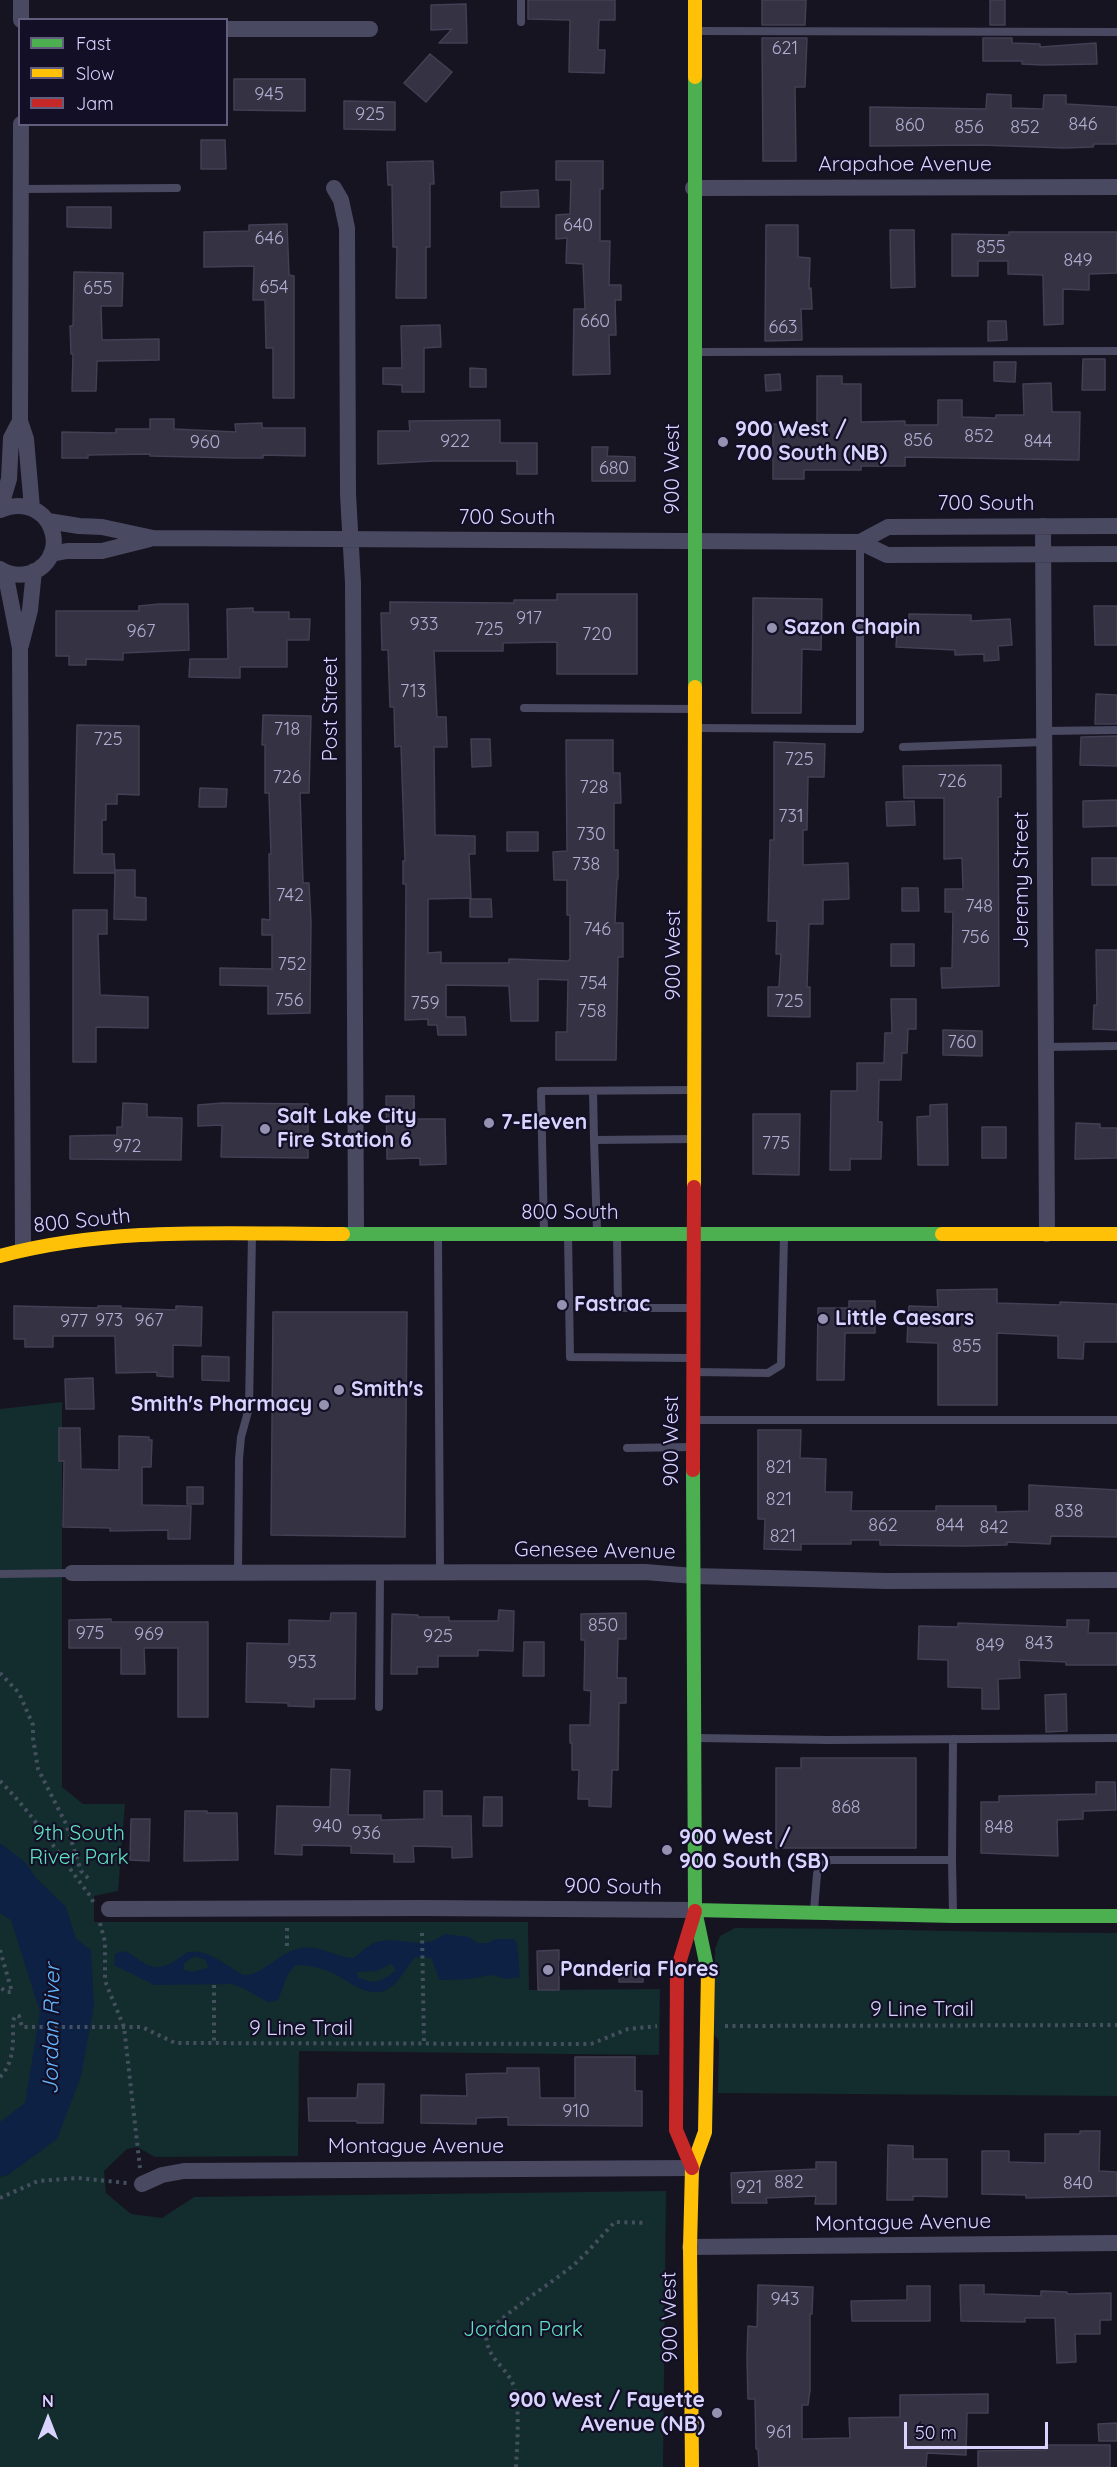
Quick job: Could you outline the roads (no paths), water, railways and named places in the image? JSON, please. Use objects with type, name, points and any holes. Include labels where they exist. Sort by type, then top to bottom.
[{"type":"main road","name":"900 West","points":[[692,2467],[690,2247],[692,2168],[705,2132],[708,1972],[695,1910],[693,188],[695,0]]},
{"type":"main road","name":"800 South","points":[[0,1256],[23,1248],[97,1239],[252,1234],[1117,1234]]},
{"type":"main road","name":"900 West","points":[[692,2168],[676,2130],[677,1970],[695,1910]]},
{"type":"main road","name":"900 South","points":[[695,1910],[953,1916],[1117,1916]]},
{"type":"street","points":[[21,0],[21,18]]},
{"type":"street","points":[[228,29],[370,29]]},
{"type":"street","points":[[21,126],[20,421],[26,439],[32,508]]},
{"type":"street","name":"Arapahoe Avenue","points":[[693,188],[1117,187]]},
{"type":"street","name":"Post Street","points":[[334,188],[341,200],[347,228],[356,1233]]},
{"type":"street","points":[[0,510],[9,479],[11,438],[20,421]]},
{"type":"street","points":[[0,510],[10,506],[32,508],[48,521],[54,537],[51,555],[34,572],[25,575],[2,571],[20,648],[23,1248]]},
{"type":"street","name":"700 South","points":[[48,521],[102,527],[153,537],[860,542],[887,555],[1117,554]]},
{"type":"street","name":"Jeremy Street","points":[[1043,526],[1047,1234]]},
{"type":"street","name":"700 South","points":[[860,542],[888,527],[1117,526]]},
{"type":"street","name":"700 South","points":[[51,555],[67,551],[102,551],[153,537]]},
{"type":"street","points":[[20,648],[30,610],[34,572]]},
{"type":"street","name":"Genesee Avenue","points":[[72,1573],[645,1572],[694,1576],[886,1581],[1117,1580]]},
{"type":"street","name":"900 South","points":[[101,1911],[695,1910]]},
{"type":"street","name":"Montague Avenue","points":[[142,2184],[162,2175],[184,2171],[692,2168]]},
{"type":"street","name":"Montague Avenue","points":[[690,2247],[1117,2243]]},
{"type":"lane","points":[[521,0],[521,22]]},
{"type":"lane","points":[[695,31],[1117,32]]},
{"type":"lane","points":[[21,189],[177,188]]},
{"type":"lane","points":[[694,352],[1117,351]]},
{"type":"lane","points":[[694,728],[860,729],[860,542]]},
{"type":"lane","points":[[524,708],[694,709]]},
{"type":"lane","points":[[903,747],[1117,730]]},
{"type":"lane","points":[[1046,1047],[1117,1046]]},
{"type":"lane","points":[[544,1233],[541,1091],[695,1090]]},
{"type":"lane","points":[[593,1091],[597,1233]]},
{"type":"lane","points":[[594,1140],[694,1139]]},
{"type":"lane","points":[[438,1233],[440,1572]]},
{"type":"lane","points":[[568,1233],[570,1357],[693,1365],[768,1373],[781,1365],[784,1234]]},
{"type":"lane","points":[[238,1573],[239,1458],[241,1437],[249,1408],[252,1234]]},
{"type":"lane","points":[[617,1234],[618,1308],[694,1308]]},
{"type":"lane","points":[[693,1420],[1117,1420]]},
{"type":"lane","points":[[627,1448],[693,1447]]},
{"type":"lane","points":[[0,1574],[72,1573]]},
{"type":"lane","points":[[379,1707],[380,1573]]},
{"type":"lane","points":[[696,1738],[1117,1738]]},
{"type":"lane","points":[[953,1739],[953,1916]]},
{"type":"lane","points":[[814,1911],[817,1874],[819,1868],[830,1860],[952,1860]]},
{"type":"water","name":"Jordan River","points":[[0,1843],[25,1862],[37,1879],[66,1907],[76,1939],[91,1950],[94,2006],[81,2076],[57,2139],[8,2175],[0,2177],[0,2122],[25,2103],[40,2012],[11,1920],[0,1913]]},
{"type":"water","points":[[445,1934],[469,1937],[477,1943],[488,1943],[495,1939],[514,1939],[517,1944],[520,1977],[507,1979],[491,1975],[469,1979],[440,1980],[431,1958],[416,1957],[396,1983],[384,1991],[369,1992],[333,1973],[310,1966],[296,1965],[288,1974],[278,2000],[268,2002],[231,1984],[154,1985],[114,1965],[115,1954],[123,1951],[148,1965],[157,1967],[168,1965],[190,1952],[198,1952],[213,1957],[243,1975],[250,1975],[286,1954],[302,1948],[315,1948],[353,1958],[376,1942],[390,1940],[421,1943],[437,1939]],"holes":[[[195,1956],[206,1960],[208,1968],[192,1972],[184,1970],[184,1963]],[[391,1964],[396,1970],[378,1981],[358,1977],[357,1972],[377,1971]]]},
{"type":"place","name":"900 West / 700 South (NB)","points":[[723,442]]},
{"type":"place","name":"Sazon Chapin","points":[[772,628]]},
{"type":"place","name":"7-Eleven","points":[[489,1123]]},
{"type":"place","name":"Salt Lake City Fire Station 6","points":[[265,1129]]},
{"type":"place","name":"Fastrac","points":[[562,1305]]},
{"type":"place","name":"Little Caesars","points":[[823,1319]]},
{"type":"place","name":"Smith's","points":[[339,1390]]},
{"type":"place","name":"Smith's Pharmacy","points":[[324,1405]]},
{"type":"place","name":"900 West / 900 South (SB)","points":[[667,1850]]},
{"type":"place","name":"Panderia Flores","points":[[548,1970]]},
{"type":"place","name":"900 West / Fayette Avenue (NB)","points":[[717,2413]]},
{"type":"park label","name":"9th South River Park","points":[[79,1846]]},
{"type":"park label","name":"Jordan Park","points":[[523,2330]]}]
